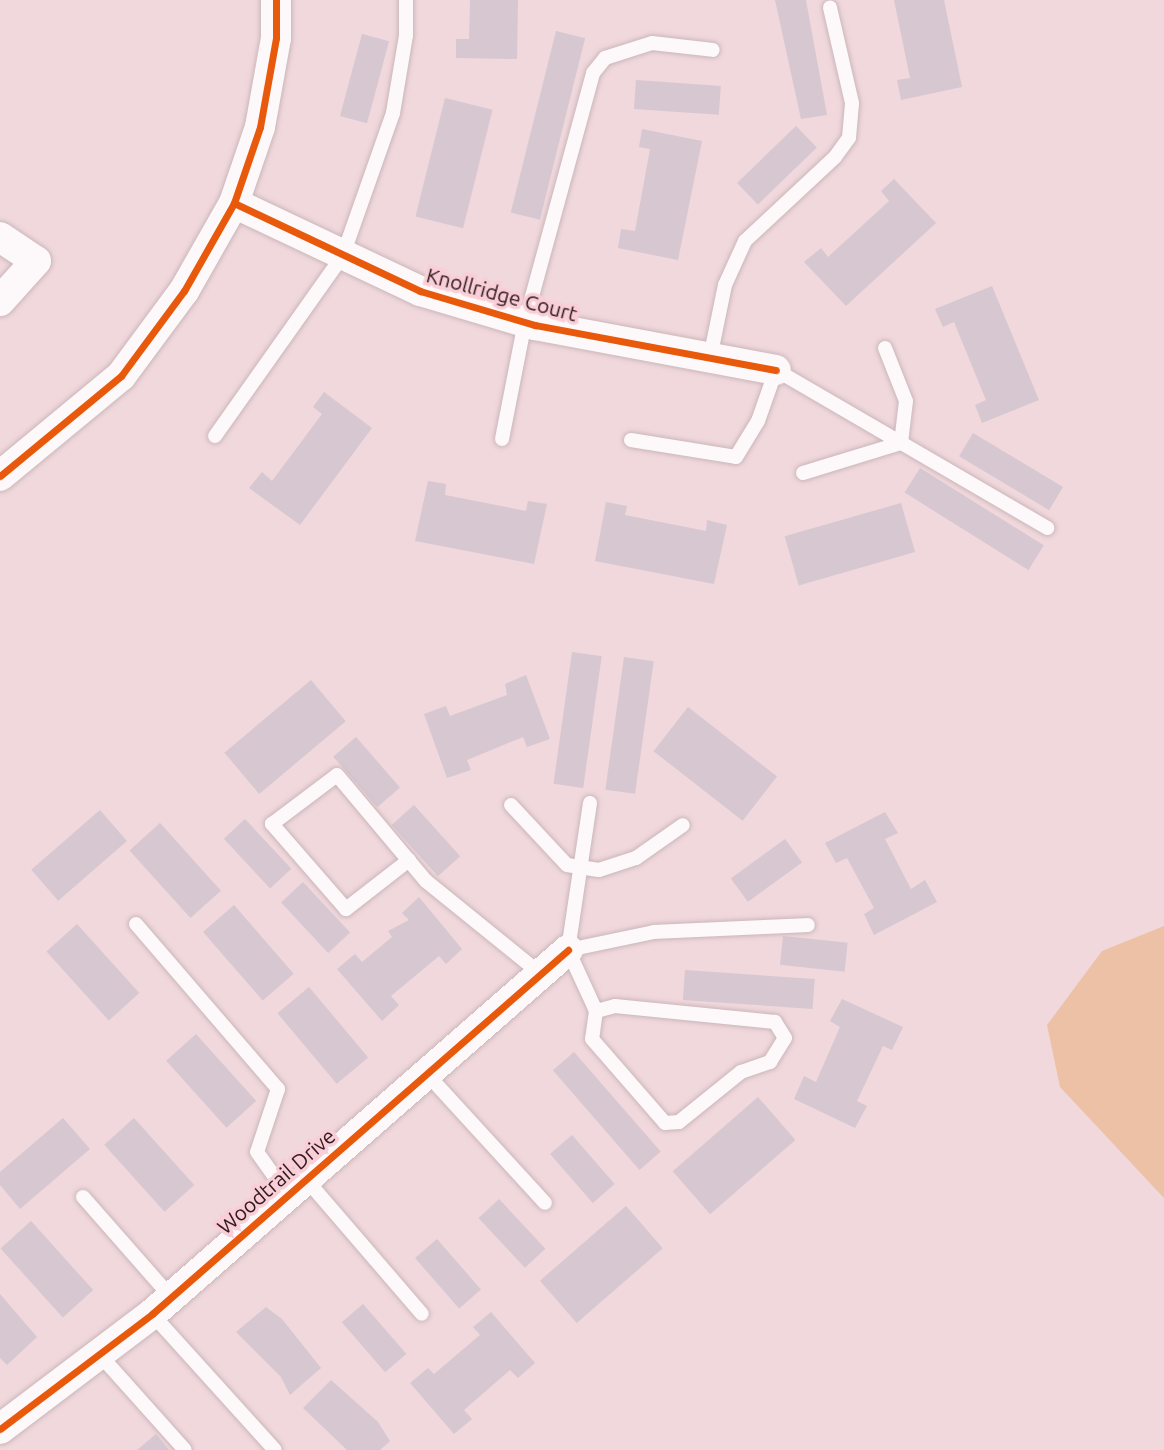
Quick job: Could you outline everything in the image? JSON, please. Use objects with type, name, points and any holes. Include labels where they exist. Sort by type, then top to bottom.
[{"type":"street","points":[[0,476],[121,376],[184,290],[234,203],[260,127],[276,38],[276,0]]},
{"type":"street","name":"Knollridge Court","points":[[234,203],[420,291],[524,322],[776,370]]},
{"type":"street","points":[[0,237],[36,261],[0,301]]},
{"type":"street","name":"Woodtrail Drive","points":[[0,1429],[162,1305],[568,950]]},
{"type":"lane","points":[[215,436],[343,255],[393,113],[406,35],[406,0]]},
{"type":"lane","points":[[710,358],[725,285],[744,241],[835,157],[849,138],[852,103],[830,8]]},
{"type":"lane","points":[[502,439],[524,322],[593,73],[618,51],[652,43],[713,50]]},
{"type":"lane","points":[[885,348],[906,401],[901,443]]},
{"type":"lane","points":[[631,440],[736,457],[758,421],[776,370],[1046,528]]},
{"type":"lane","points":[[803,473],[901,443]]},
{"type":"lane","points":[[409,860],[346,909],[272,824],[337,775],[409,860],[426,881],[541,974]]},
{"type":"lane","points":[[590,803],[568,950],[596,1011],[592,1040],[664,1123],[679,1122],[741,1072],[769,1062],[785,1038],[775,1022],[615,1006],[596,1011]]},
{"type":"lane","points":[[511,805],[554,855],[580,868],[617,867],[683,825]]},
{"type":"lane","points":[[136,924],[278,1089],[257,1152],[296,1186],[422,1314]]},
{"type":"lane","points":[[568,950],[654,932],[808,925]]},
{"type":"lane","points":[[426,1073],[545,1203]]},
{"type":"lane","points":[[83,1197],[162,1305],[275,1450]]},
{"type":"lane","points":[[100,1355],[185,1450]]},
{"type":"shaded area","points":[[1164,926],[1164,1198],[1060,1087],[1047,1025],[1102,951]]},
{"type":"building","points":[[470,0],[518,0],[517,59],[456,58],[456,39],[469,39]]},
{"type":"building","points":[[775,0],[806,0],[827,115],[801,119]]},
{"type":"building","points":[[894,0],[944,0],[962,87],[901,100],[897,80],[910,78]]},
{"type":"building","points":[[556,31],[585,38],[540,220],[511,212]]},
{"type":"building","points":[[362,34],[389,41],[367,123],[340,116]]},
{"type":"building","points":[[636,80],[721,86],[719,115],[634,109]]},
{"type":"building","points":[[445,98],[493,110],[463,228],[415,216]]},
{"type":"building","points":[[796,126],[817,148],[758,205],[737,183]]},
{"type":"building","points":[[642,129],[702,141],[678,260],[618,248],[621,229],[635,231],[650,149],[639,147]]},
{"type":"building","points":[[894,179],[936,223],[846,306],[804,262],[821,248],[828,257],[889,201],[881,191]]},
{"type":"building","points":[[992,286],[1039,400],[982,423],[975,405],[986,400],[954,322],[943,327],[935,309]]},
{"type":"building","points":[[324,392],[372,428],[300,525],[249,488],[262,472],[272,481],[322,414],[313,407]]},
{"type":"building","points":[[973,433],[1063,487],[1049,510],[959,456]]},
{"type":"building","points":[[920,468],[1044,545],[1028,570],[905,493]]},
{"type":"building","points":[[428,481],[446,484],[445,495],[526,511],[528,501],[547,504],[534,564],[415,541]]},
{"type":"building","points":[[606,502],[627,506],[625,515],[706,531],[707,520],[727,525],[714,584],[595,561]]},
{"type":"building","points":[[901,503],[915,552],[799,585],[785,536]]},
{"type":"building","points":[[572,652],[602,656],[583,788],[553,784]]},
{"type":"building","points":[[624,657],[654,661],[635,794],[605,790]]},
{"type":"building","points":[[526,675],[550,739],[527,747],[523,737],[467,760],[471,770],[447,778],[424,714],[446,706],[450,716],[507,695],[505,684]]},
{"type":"building","points":[[311,680],[346,721],[259,794],[224,753]]},
{"type":"building","points":[[688,707],[777,777],[743,821],[654,751]]},
{"type":"building","points":[[356,737],[400,788],[377,807],[333,757]]},
{"type":"building","points":[[414,805],[460,856],[438,876],[392,825]]},
{"type":"building","points":[[100,810],[127,841],[58,901],[31,870]]},
{"type":"building","points":[[885,812],[898,833],[885,839],[911,889],[925,880],[937,902],[874,935],[864,914],[874,908],[847,858],[836,863],[825,843]]},
{"type":"building","points":[[245,819],[291,869],[270,889],[224,839]]},
{"type":"building","points":[[160,823],[221,891],[190,918],[130,850]]},
{"type":"building","points":[[785,839],[802,862],[748,902],[731,878]]},
{"type":"building","points":[[303,882],[350,932],[328,953],[281,902]]},
{"type":"building","points":[[419,897],[462,949],[446,964],[439,956],[391,996],[399,1005],[382,1021],[337,969],[355,954],[362,962],[392,937],[388,931],[409,920],[402,913]]},
{"type":"building","points":[[234,905],[294,974],[263,1001],[203,932]]},
{"type":"building","points":[[77,924],[139,993],[109,1021],[47,951]]},
{"type":"building","points":[[783,936],[848,943],[845,972],[780,965]]},
{"type":"building","points":[[685,970],[815,979],[813,1009],[683,1000]]},
{"type":"building","points":[[309,987],[368,1057],[337,1084],[278,1013]]},
{"type":"building","points":[[842,999],[903,1027],[892,1050],[883,1046],[857,1101],[867,1106],[855,1128],[794,1099],[804,1076],[816,1082],[840,1027],[830,1021]]},
{"type":"building","points":[[196,1034],[256,1101],[226,1128],[166,1061]]},
{"type":"building","points":[[574,1052],[661,1152],[639,1170],[553,1070]]},
{"type":"building","points":[[758,1097],[795,1140],[710,1214],[673,1171]]},
{"type":"building","points":[[63,1118],[90,1149],[20,1209],[0,1185],[0,1172]]},
{"type":"building","points":[[134,1118],[194,1185],[164,1212],[104,1145]]},
{"type":"building","points":[[572,1135],[615,1184],[593,1203],[550,1154]]},
{"type":"building","points":[[499,1199],[545,1249],[525,1268],[479,1218]]},
{"type":"building","points":[[626,1206],[663,1248],[577,1323],[540,1281]]},
{"type":"building","points":[[31,1221],[93,1290],[63,1318],[1,1248]]},
{"type":"building","points":[[437,1239],[481,1290],[459,1309],[415,1258]]},
{"type":"building","points":[[0,1294],[37,1337],[7,1365],[0,1358]]},
{"type":"building","points":[[363,1304],[406,1354],[385,1372],[342,1322]]},
{"type":"building","points":[[266,1307],[282,1319],[321,1368],[290,1395],[281,1377],[236,1332]]},
{"type":"building","points":[[491,1312],[535,1363],[518,1378],[510,1370],[464,1410],[472,1419],[454,1434],[410,1383],[428,1368],[434,1374],[480,1335],[473,1327]]},
{"type":"building","points":[[331,1380],[378,1422],[390,1441],[380,1450],[347,1450],[303,1408]]},
{"type":"building","points":[[156,1434],[169,1450],[137,1450]]},
{"type":"cycle path","points":[[0,476],[121,376],[184,291],[234,203],[260,127],[276,38],[276,0]]},
{"type":"cycle path","points":[[234,203],[420,291],[535,325],[776,370]]},
{"type":"cycle path","points":[[0,1429],[152,1314],[568,950]]}]
